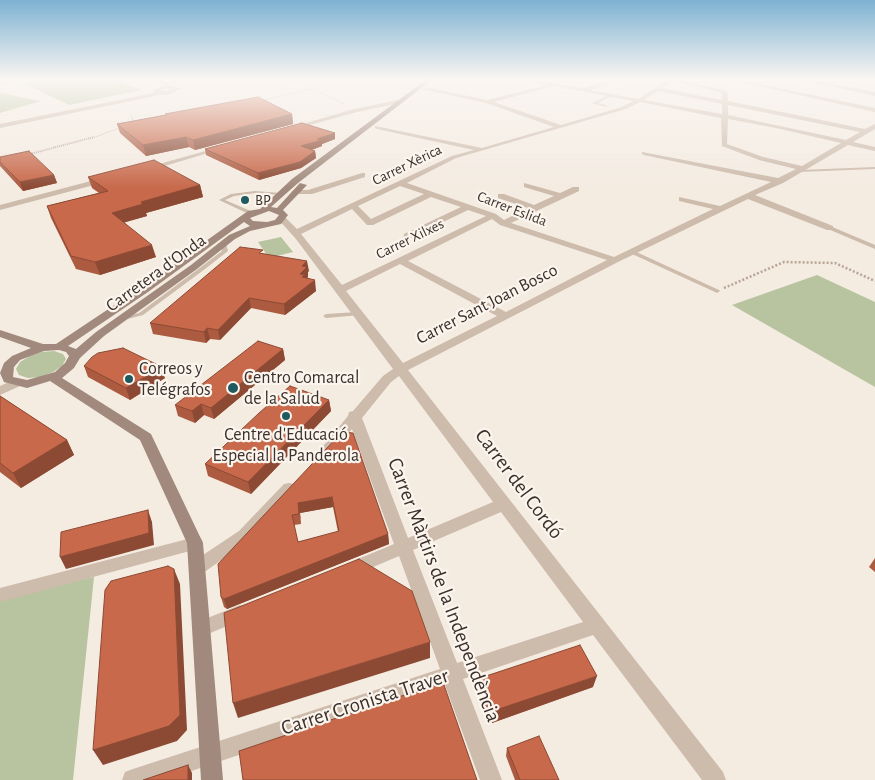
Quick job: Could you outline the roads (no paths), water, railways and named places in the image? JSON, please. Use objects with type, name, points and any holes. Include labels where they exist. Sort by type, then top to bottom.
[{"type":"main road","points":[[261,225],[250,223],[248,216],[263,210],[280,194],[381,115]]},
{"type":"main road","points":[[263,210],[280,215],[295,192],[391,115]]},
{"type":"main road","name":"Carretera d'Onda","points":[[53,378],[70,365],[75,356],[100,334],[223,244],[247,229],[273,223],[280,215]]},
{"type":"main road","name":"Carretera d'Onda","points":[[59,347],[248,216]]},
{"type":"main road","points":[[0,333],[42,348]]},
{"type":"main road","points":[[75,356],[70,350],[59,347],[42,348],[4,363],[8,379],[27,384],[53,378],[146,437],[195,543],[212,780]]},
{"type":"street","points":[[0,126],[51,115]]},
{"type":"street","points":[[281,131],[337,115]]},
{"type":"street","points":[[527,115],[561,127]]},
{"type":"street","name":"Carrer Xèrica","points":[[296,233],[454,157],[484,150],[599,115]]},
{"type":"street","points":[[721,115],[875,149]]},
{"type":"street","points":[[790,115],[866,131]]},
{"type":"street","points":[[724,116],[724,145],[761,159],[801,169]]},
{"type":"street","points":[[377,126],[484,150]]},
{"type":"street","name":"Carrer Sant Joan Bosco","points":[[312,464],[333,443],[387,379],[401,369],[614,260],[780,181],[875,126]]},
{"type":"street","points":[[420,136],[437,130]]},
{"type":"street","points":[[133,172],[225,147]]},
{"type":"street","points":[[644,153],[780,181]]},
{"type":"street","points":[[295,192],[309,192],[362,175]]},
{"type":"street","points":[[0,208],[115,177]]},
{"type":"street","name":"Carrer Eslida","points":[[400,183],[493,216],[503,222],[614,260]]},
{"type":"street","points":[[527,185],[560,196]]},
{"type":"street","points":[[503,222],[576,189]]},
{"type":"street","points":[[353,206],[370,224],[430,194]]},
{"type":"street","points":[[501,196],[534,208]]},
{"type":"street","points":[[748,196],[830,228]]},
{"type":"street","points":[[682,199],[721,209]]},
{"type":"street","points":[[407,236],[468,207]]},
{"type":"street","name":"Carrer del Cordó","points":[[280,215],[401,369],[715,780]]},
{"type":"street","name":"Carrer Xilxes","points":[[340,290],[493,216]]},
{"type":"street","points":[[401,260],[504,315]]},
{"type":"street","points":[[0,391],[16,382]]},
{"type":"street","name":"Carrer Màrtirs de la Independència","points":[[354,416],[491,780]]},
{"type":"street","points":[[197,568],[245,535],[299,478]]},
{"type":"street","points":[[339,574],[504,504]]},
{"type":"street","points":[[0,595],[195,543]]},
{"type":"street","points":[[201,629],[256,607]]},
{"type":"street","name":"Carrer Cronista Traver","points":[[133,780],[597,625]]},
{"type":"lane","points":[[801,169],[875,168]]},
{"type":"lane","points":[[248,216],[221,200],[233,195],[255,192],[280,194]]},
{"type":"lane","points":[[830,228],[875,247]]},
{"type":"lane","points":[[632,252],[717,291]]},
{"type":"lane","points":[[326,316],[358,314]]},
{"type":"place","name":"BP","points":[[245,200]]},
{"type":"place","name":"Correos y Telégrafos","points":[[129,379]]},
{"type":"place","name":"Centro Comarcal de la Salud","points":[[233,388]]},
{"type":"place","name":"Centre d'Educació Especial la Panderola","points":[[286,416]]}]
